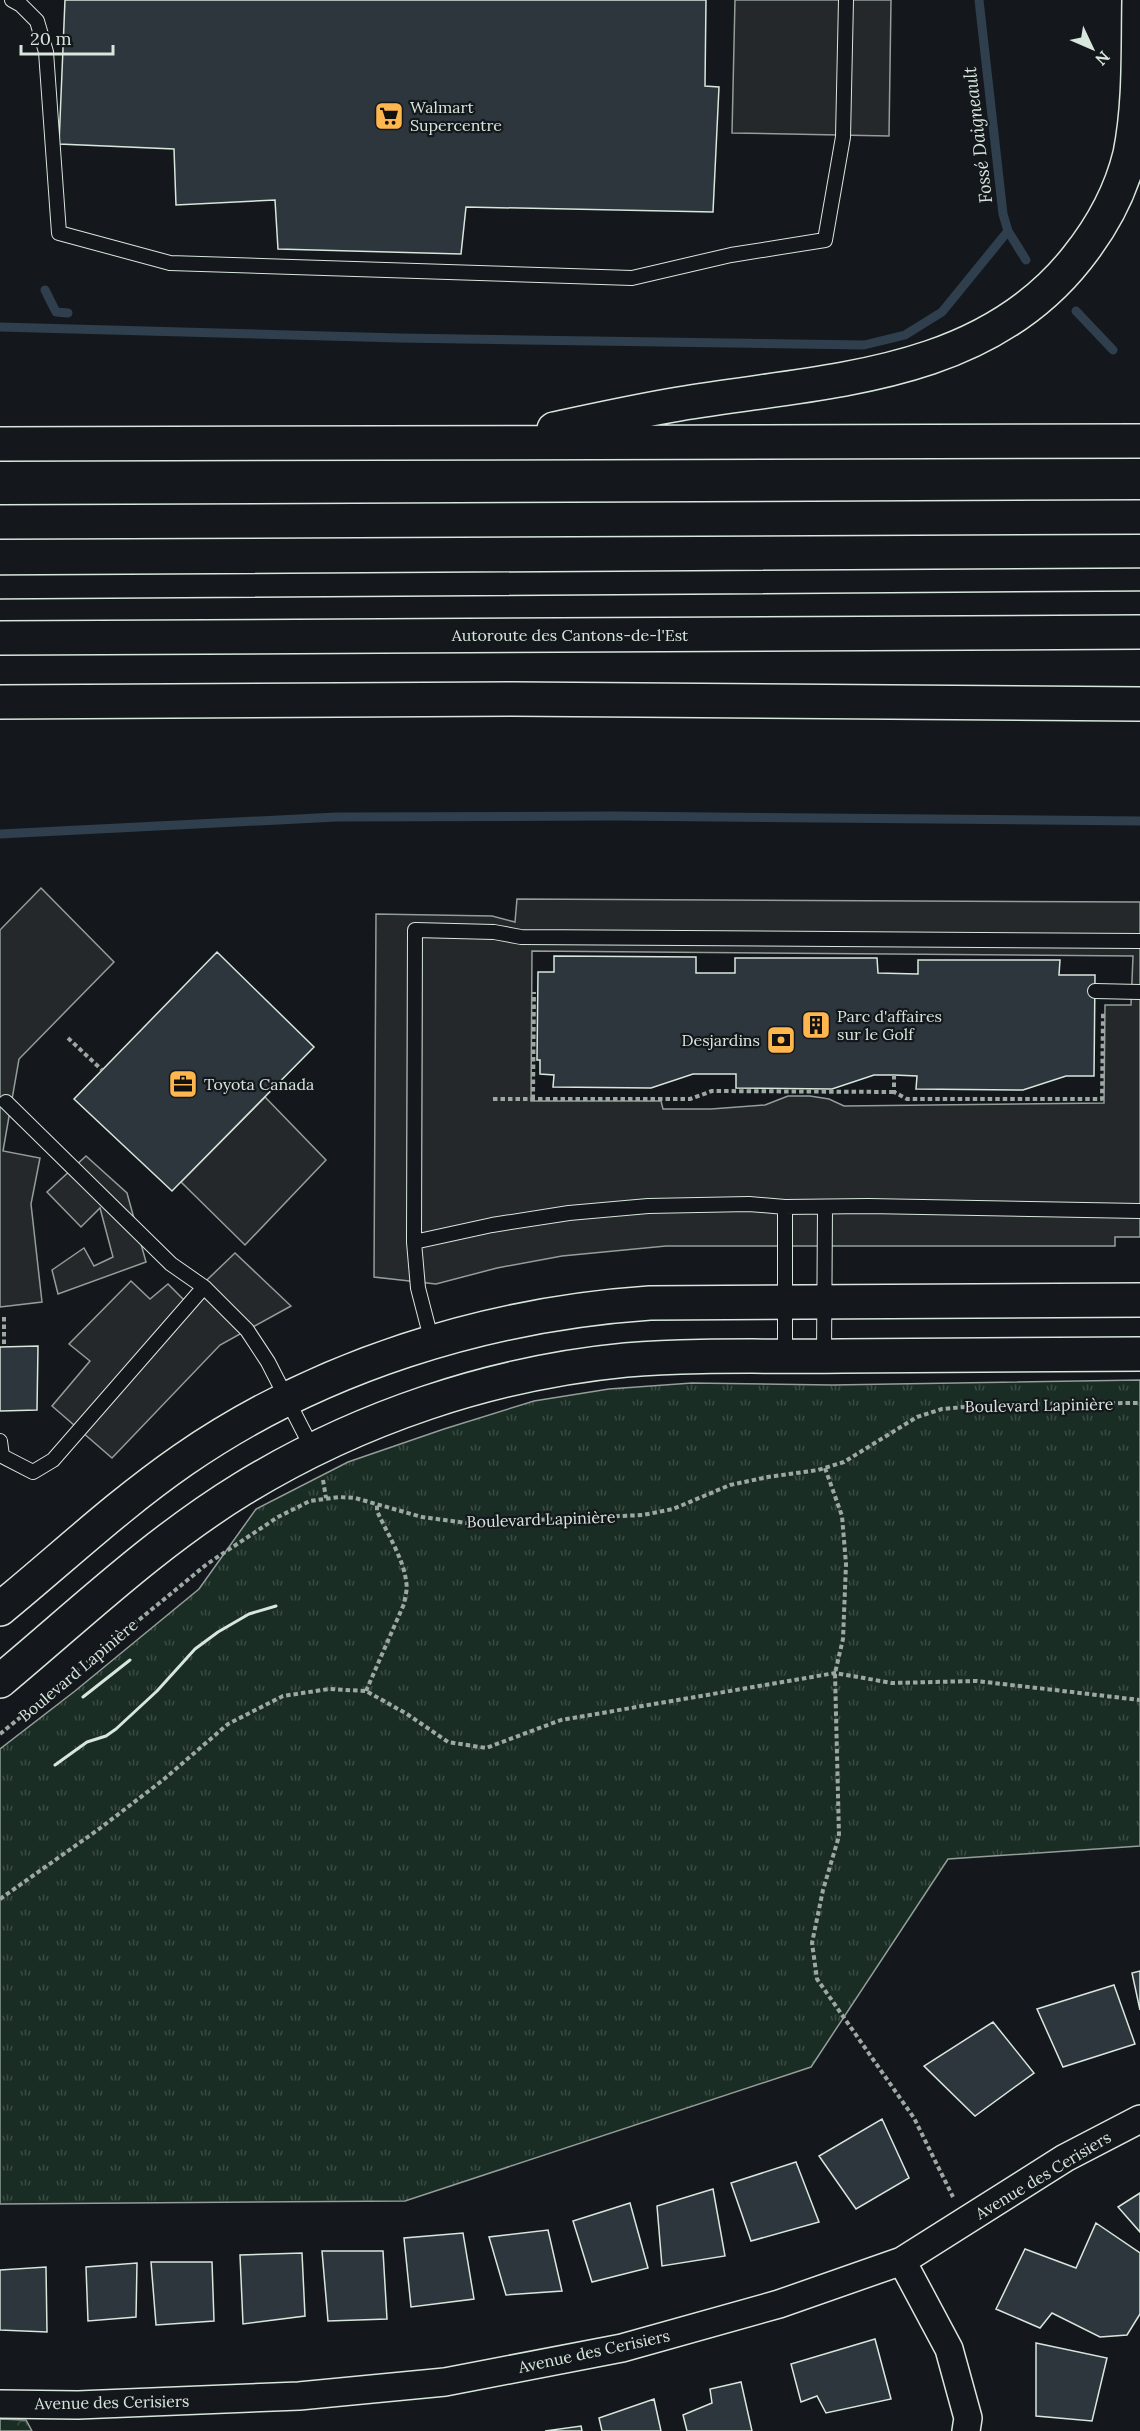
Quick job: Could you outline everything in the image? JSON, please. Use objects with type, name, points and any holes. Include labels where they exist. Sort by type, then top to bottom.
[{"type":"main road","points":[[480,444],[680,404],[818,385],[875,373],[959,346],[1017,316],[1055,285],[1080,255],[1106,214],[1120,184],[1129,155],[1137,103],[1139,0]]},
{"type":"main road","points":[[0,444],[1140,441]]},
{"type":"main road","points":[[0,522],[1140,517]]},
{"type":"main road","name":"Autoroute des Cantons-de-l'Est","points":[[0,638],[1140,632]]},
{"type":"main road","points":[[0,702],[512,699],[1140,704]]},
{"type":"main road","points":[[0,1609],[117,1511],[182,1461],[287,1400],[356,1370],[432,1342],[506,1323],[597,1307],[650,1302],[1140,1300]]},
{"type":"main road","points":[[0,1681],[173,1537],[242,1489],[313,1450],[409,1408],[479,1387],[547,1371],[628,1360],[785,1356],[1140,1354]]},
{"type":"street","name":"Avenue des Cerisiers","points":[[0,2404],[78,2405],[299,2396],[445,2382],[622,2349],[779,2304],[902,2261],[1065,2158],[1140,2119]]},
{"type":"street","points":[[902,2261],[949,2349],[968,2418],[966,2431]]},
{"type":"lane","points":[[12,0],[21,4],[37,21],[46,52],[59,233],[170,263],[632,278],[731,255],[825,240],[843,137],[846,0]]},
{"type":"lane","points":[[432,1342],[418,1288],[414,1242],[415,930],[494,932],[521,937],[1140,941]]},
{"type":"lane","points":[[1095,991],[1140,992]]},
{"type":"lane","points":[[6,1102],[171,1264],[204,1287],[255,1341],[313,1450]]},
{"type":"lane","points":[[414,1242],[492,1225],[569,1213],[648,1206],[748,1204],[825,1208],[868,1206],[1140,1211]]},
{"type":"lane","points":[[784,1207],[785,1356]]},
{"type":"lane","points":[[824,1356],[825,1208]]},
{"type":"lane","points":[[0,1441],[2,1455],[33,1472],[53,1460],[204,1287]]},
{"type":"path","points":[[533,1099],[534,993]]},
{"type":"path","points":[[493,1099],[690,1099],[712,1091],[894,1092],[907,1099],[1102,1099],[1103,1006]]},
{"type":"path","points":[[68,1038],[102,1071]]},
{"type":"path","points":[[894,1076],[894,1092]]},
{"type":"path","points":[[4,1317],[4,1347]]},
{"type":"path","name":"Boulevard Lapinière","points":[[0,1734],[185,1581],[278,1517],[310,1501],[326,1498],[355,1498],[422,1516],[467,1523],[643,1515],[673,1509],[730,1485],[825,1468],[861,1454],[917,1417],[942,1409],[999,1404],[1140,1403]]},
{"type":"path","points":[[825,1468],[842,1516],[845,1548],[843,1639],[835,1673],[839,1836],[819,1907],[812,1943],[817,1979],[914,2118],[965,2221]]},
{"type":"path","points":[[366,1691],[404,1604],[406,1591],[404,1573],[377,1511],[377,1504]]},
{"type":"path","points":[[0,1899],[99,1829],[163,1780],[228,1724],[283,1696],[328,1689],[366,1691],[407,1714],[448,1742],[486,1748],[561,1720],[835,1673],[892,1683],[977,1681],[1140,1700]]},
{"type":"green space","points":[[1140,1380],[1140,1846],[948,1859],[811,2067],[405,2201],[0,2204],[0,1749],[199,1589],[256,1509],[348,1462],[444,1429],[534,1401],[609,1389],[692,1383],[832,1385]]},
{"type":"green space","points":[[0,2419],[26,2420],[32,2431],[0,2431]]},
{"type":"shaded area","points":[[735,0],[891,0],[889,136],[732,133]]},
{"type":"shaded area","points":[[41,888],[114,962],[19,1059],[3,1151],[40,1158],[31,1204],[42,1302],[0,1307],[0,930]]},
{"type":"shaded area","points":[[517,899],[1140,902],[1140,1237],[1115,1237],[1115,1246],[666,1246],[562,1256],[497,1268],[436,1284],[374,1277],[376,914],[492,916],[515,922]],"holes":[[[532,951],[1133,956],[1131,1005],[1105,1005],[1104,1103],[844,1106],[829,1099],[788,1096],[765,1105],[711,1109],[663,1109],[661,1101],[531,1101]]]},
{"type":"shaded area","points":[[265,1097],[326,1160],[245,1245],[181,1182]]},
{"type":"shaded area","points":[[86,1156],[127,1193],[146,1262],[58,1294],[52,1270],[84,1248],[94,1266],[113,1257],[100,1208],[81,1227],[47,1192]]},
{"type":"shaded area","points":[[235,1253],[291,1306],[220,1345],[112,1458],[52,1406],[90,1361],[69,1344],[131,1281],[150,1299],[168,1284],[185,1301]]},
{"type":"building","name":"Walmart Supercentre","points":[[65,0],[706,0],[705,86],[719,87],[713,212],[466,207],[461,254],[278,249],[275,200],[176,205],[174,149],[59,144]]},
{"type":"building","name":"Toyota Canada","points":[[217,952],[314,1047],[172,1191],[74,1099]]},
{"type":"building","name":"Parc d'affaires sur le Golf","points":[[554,956],[696,957],[696,973],[735,973],[735,958],[877,958],[878,973],[918,974],[918,960],[1060,960],[1059,975],[1095,975],[1094,1076],[1066,1076],[1023,1090],[916,1089],[917,1076],[894,1075],[874,1075],[832,1089],[736,1088],[736,1074],[693,1074],[651,1088],[553,1087],[554,1075],[540,1074],[540,1060],[537,1060],[538,972],[554,972]]},
{"type":"building","points":[[38,1346],[37,1410],[0,1411],[0,1347]]},
{"type":"building","points":[[1140,1971],[1140,2010],[1132,1973]]},
{"type":"building","points":[[1114,1985],[1135,2044],[1063,2067],[1037,2009]]},
{"type":"building","points":[[993,2022],[1034,2073],[975,2116],[924,2066]]},
{"type":"building","points":[[882,2119],[909,2178],[856,2209],[819,2156]]},
{"type":"building","points":[[796,2162],[819,2222],[751,2241],[731,2183]]},
{"type":"building","points":[[713,2189],[725,2256],[662,2266],[657,2206]]},
{"type":"building","points":[[1140,2193],[1140,2232],[1118,2207]]},
{"type":"building","points":[[630,2203],[648,2268],[592,2282],[573,2221]]},
{"type":"building","points":[[1096,2223],[1140,2253],[1140,2314],[1127,2335],[1100,2337],[1052,2313],[1040,2328],[996,2309],[1025,2249],[1076,2268]]},
{"type":"building","points":[[548,2230],[562,2291],[506,2295],[489,2237]]},
{"type":"building","points":[[463,2233],[474,2299],[411,2307],[404,2238]]},
{"type":"building","points":[[322,2251],[383,2251],[387,2319],[328,2321]]},
{"type":"building","points":[[302,2253],[305,2316],[243,2324],[240,2255]]},
{"type":"building","points":[[151,2262],[212,2262],[214,2321],[156,2325]]},
{"type":"building","points":[[137,2263],[136,2317],[88,2321],[86,2267]]},
{"type":"building","points":[[46,2267],[47,2332],[0,2330],[0,2270]]},
{"type":"building","points":[[875,2339],[891,2399],[826,2413],[817,2396],[801,2402],[791,2364]]},
{"type":"building","points":[[1036,2343],[1107,2358],[1092,2421],[1036,2416]]},
{"type":"building","points":[[741,2382],[752,2431],[687,2431],[683,2415],[712,2403],[710,2389]]},
{"type":"building","points":[[654,2399],[661,2431],[602,2431],[599,2418]]},
{"type":"building","points":[[581,2426],[582,2431],[545,2431]]},
{"type":"waterway","name":"Fossé Daigneault","points":[[979,0],[1003,214],[1008,231],[1026,260]]},
{"type":"waterway","points":[[0,327],[399,338],[864,345],[905,335],[942,312],[1008,231]]},
{"type":"waterway","name":"Fossé Daigneault","points":[[45,290],[56,312],[68,313]]},
{"type":"waterway","name":"Fossé Daigneault","points":[[1076,311],[1113,350]]},
{"type":"waterway","points":[[0,834],[337,817],[615,816],[1140,821]]},
{"type":"tram line","points":[[0,575],[1140,568]]},
{"type":"tram line","points":[[0,599],[1140,591]]},
{"type":"wall","points":[[55,1765],[87,1742],[106,1736],[116,1729],[157,1691],[195,1649],[218,1632],[249,1614],[276,1606]]},
{"type":"wall","points":[[83,1697],[130,1660]]},
{"type":"place","name":"Walmart Supercentre","points":[[389,116]]},
{"type":"place","name":"Parc d'affaires sur le Golf","points":[[816,1025]]},
{"type":"place","name":"Desjardins","points":[[781,1040]]},
{"type":"place","name":"Toyota Canada","points":[[183,1084]]}]
